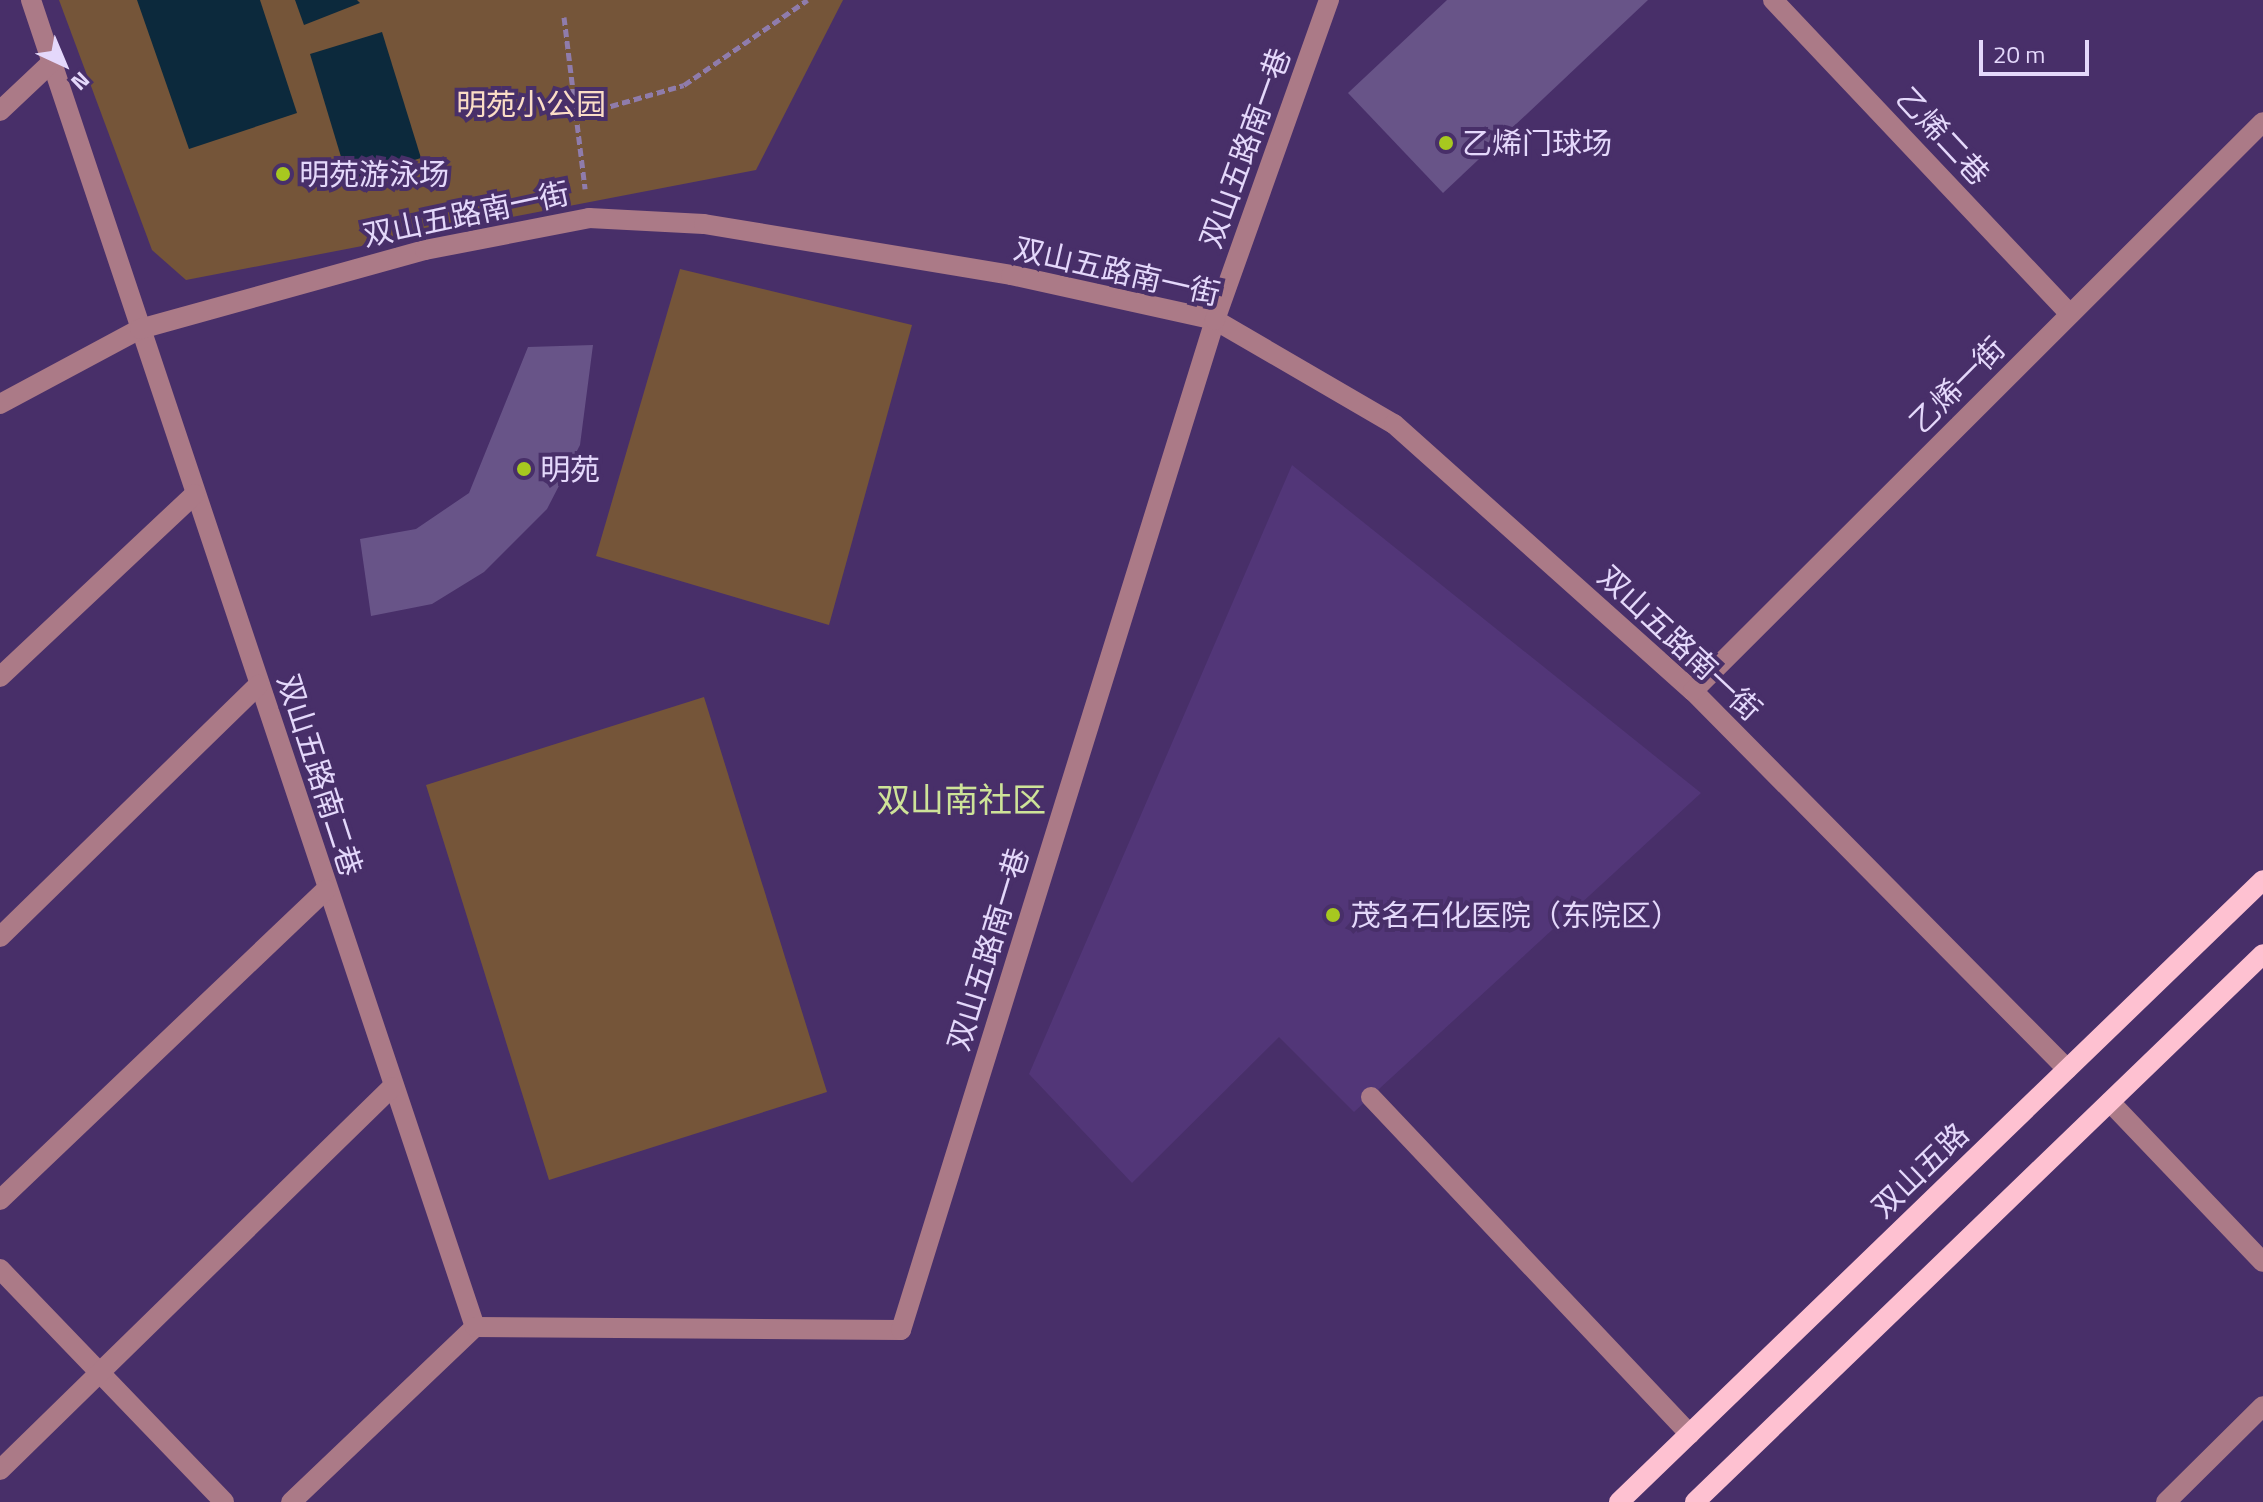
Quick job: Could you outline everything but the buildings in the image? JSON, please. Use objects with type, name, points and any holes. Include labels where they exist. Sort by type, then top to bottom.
[{"type":"main road","name":"双山五路","points":[[1619,1502],[2263,880]]},
{"type":"main road","points":[[1695,1502],[2263,954]]},
{"type":"street","name":"双山五路南二巷","points":[[31,0],[326,890],[475,1327]]},
{"type":"street","name":"双山五路南一巷","points":[[475,1327],[901,1330],[1215,320],[1329,0]]},
{"type":"street","name":"乙烯二巷","points":[[1773,0],[2070,314]]},
{"type":"street","points":[[0,111],[52,62]]},
{"type":"street","name":"乙烯一街","points":[[1693,691],[2263,122]]},
{"type":"street","name":"双山五路南一街","points":[[0,404],[140,329],[425,250],[589,218],[704,224],[1011,275],[1215,320],[1394,424],[1693,691],[2067,1069]]},
{"type":"street","points":[[0,677],[195,494]]},
{"type":"street","points":[[0,937],[258,685]]},
{"type":"street","points":[[0,1200],[326,890]]},
{"type":"street","points":[[0,1470],[392,1087]]},
{"type":"street","points":[[1371,1097],[1690,1434]]},
{"type":"street","points":[[2110,1102],[2263,1262]]},
{"type":"street","points":[[0,1269],[224,1502]]},
{"type":"street","points":[[291,1502],[475,1327]]},
{"type":"street","points":[[2166,1502],[2263,1406]]},
{"type":"path","points":[[576,116],[684,85],[807,0]]},
{"type":"path","points":[[564,17],[589,218]]},
{"type":"shaded area","name":"茂名石化医院（东院区）","points":[[1292,465],[1701,793],[1354,1112],[1279,1037],[1132,1183],[1029,1074]]},
{"type":"green space","name":"明苑小公园","points":[[59,0],[843,0],[756,170],[186,280],[152,250]]},
{"type":"green space","points":[[680,269],[912,325],[829,625],[596,556]]},
{"type":"green space","points":[[704,697],[827,1092],[549,1180],[426,785]]},
{"type":"water","points":[[137,0],[260,0],[297,113],[189,149]]},
{"type":"water","points":[[295,0],[357,0],[360,3],[304,25]]},
{"type":"water","points":[[382,32],[421,158],[348,180],[310,54]]},
{"type":"place","name":"乙烯门球场","points":[[1446,143]]},
{"type":"place","name":"明苑游泳场","points":[[283,174]]},
{"type":"place","name":"明苑","points":[[524,469]]},
{"type":"place","name":"茂名石化医院（东院区）","points":[[1333,915]]},
{"type":"district","name":"双山南社区","points":[[961,800]]}]
